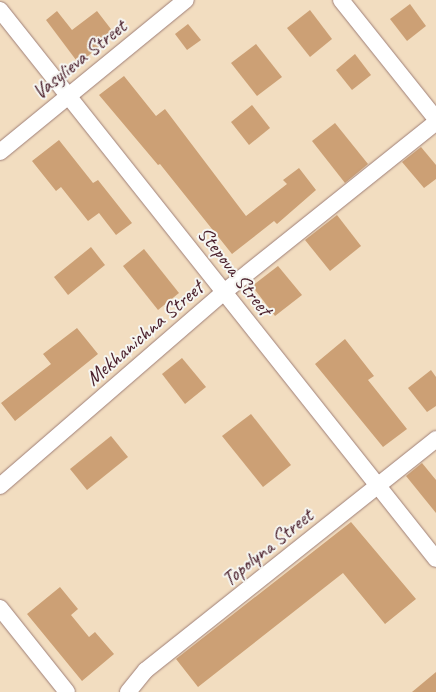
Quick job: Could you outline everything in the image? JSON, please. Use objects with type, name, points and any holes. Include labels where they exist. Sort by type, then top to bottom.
[{"type":"street","name":"Vasylieva Street","points":[[0,152],[67,94],[186,0]]},
{"type":"street","points":[[341,0],[436,121]]},
{"type":"street","name":"Stepova Street","points":[[0,10],[436,559]]},
{"type":"street","name":"Mekhanichna Street","points":[[0,486],[224,292],[436,121]]},
{"type":"street","name":"Topolyna Street","points":[[128,692],[146,670],[436,439]]},
{"type":"street","points":[[0,608],[67,692]]},
{"type":"building","points":[[410,4],[426,26],[407,41],[390,19]]},
{"type":"building","points":[[310,10],[332,39],[310,57],[287,28]]},
{"type":"building","points":[[57,11],[72,30],[97,11],[114,33],[79,64],[46,20]]},
{"type":"building","points":[[188,24],[201,40],[187,50],[175,34]]},
{"type":"building","points":[[256,44],[282,77],[257,96],[231,63]]},
{"type":"building","points":[[355,54],[371,75],[352,90],[336,70]]},
{"type":"building","points":[[124,76],[156,116],[165,109],[246,216],[287,184],[283,180],[299,168],[316,190],[277,224],[274,221],[232,254],[160,164],[158,165],[99,95]]},
{"type":"building","points":[[252,105],[270,128],[249,145],[231,122]]},
{"type":"building","points":[[335,123],[368,164],[345,183],[312,141]]},
{"type":"building","points":[[59,140],[93,183],[98,180],[132,223],[116,235],[99,213],[88,221],[61,187],[56,191],[32,161]]},
{"type":"building","points":[[421,147],[436,165],[436,179],[424,188],[402,162]]},
{"type":"building","points":[[337,215],[361,246],[330,271],[305,240]]},
{"type":"building","points":[[91,247],[105,265],[68,295],[54,277]]},
{"type":"building","points":[[144,249],[179,293],[158,310],[123,266]]},
{"type":"building","points":[[278,266],[302,295],[275,316],[252,286]]},
{"type":"building","points":[[77,328],[98,354],[15,421],[1,403],[51,364],[43,354]]},
{"type":"building","points":[[345,339],[374,376],[368,380],[407,429],[383,447],[315,364]]},
{"type":"building","points":[[182,358],[206,387],[185,404],[162,374]]},
{"type":"building","points":[[431,370],[436,377],[436,406],[427,412],[408,388]]},
{"type":"building","points":[[251,414],[291,465],[263,487],[222,436]]},
{"type":"building","points":[[111,436],[128,457],[87,490],[70,469]]},
{"type":"building","points":[[422,463],[436,480],[436,513],[406,476]]},
{"type":"building","points":[[351,522],[416,599],[385,624],[343,573],[198,687],[176,659]]},
{"type":"building","points":[[60,587],[78,609],[71,615],[89,637],[95,632],[114,654],[82,681],[27,614]]},
{"type":"building","points":[[436,672],[436,692],[412,692]]}]
